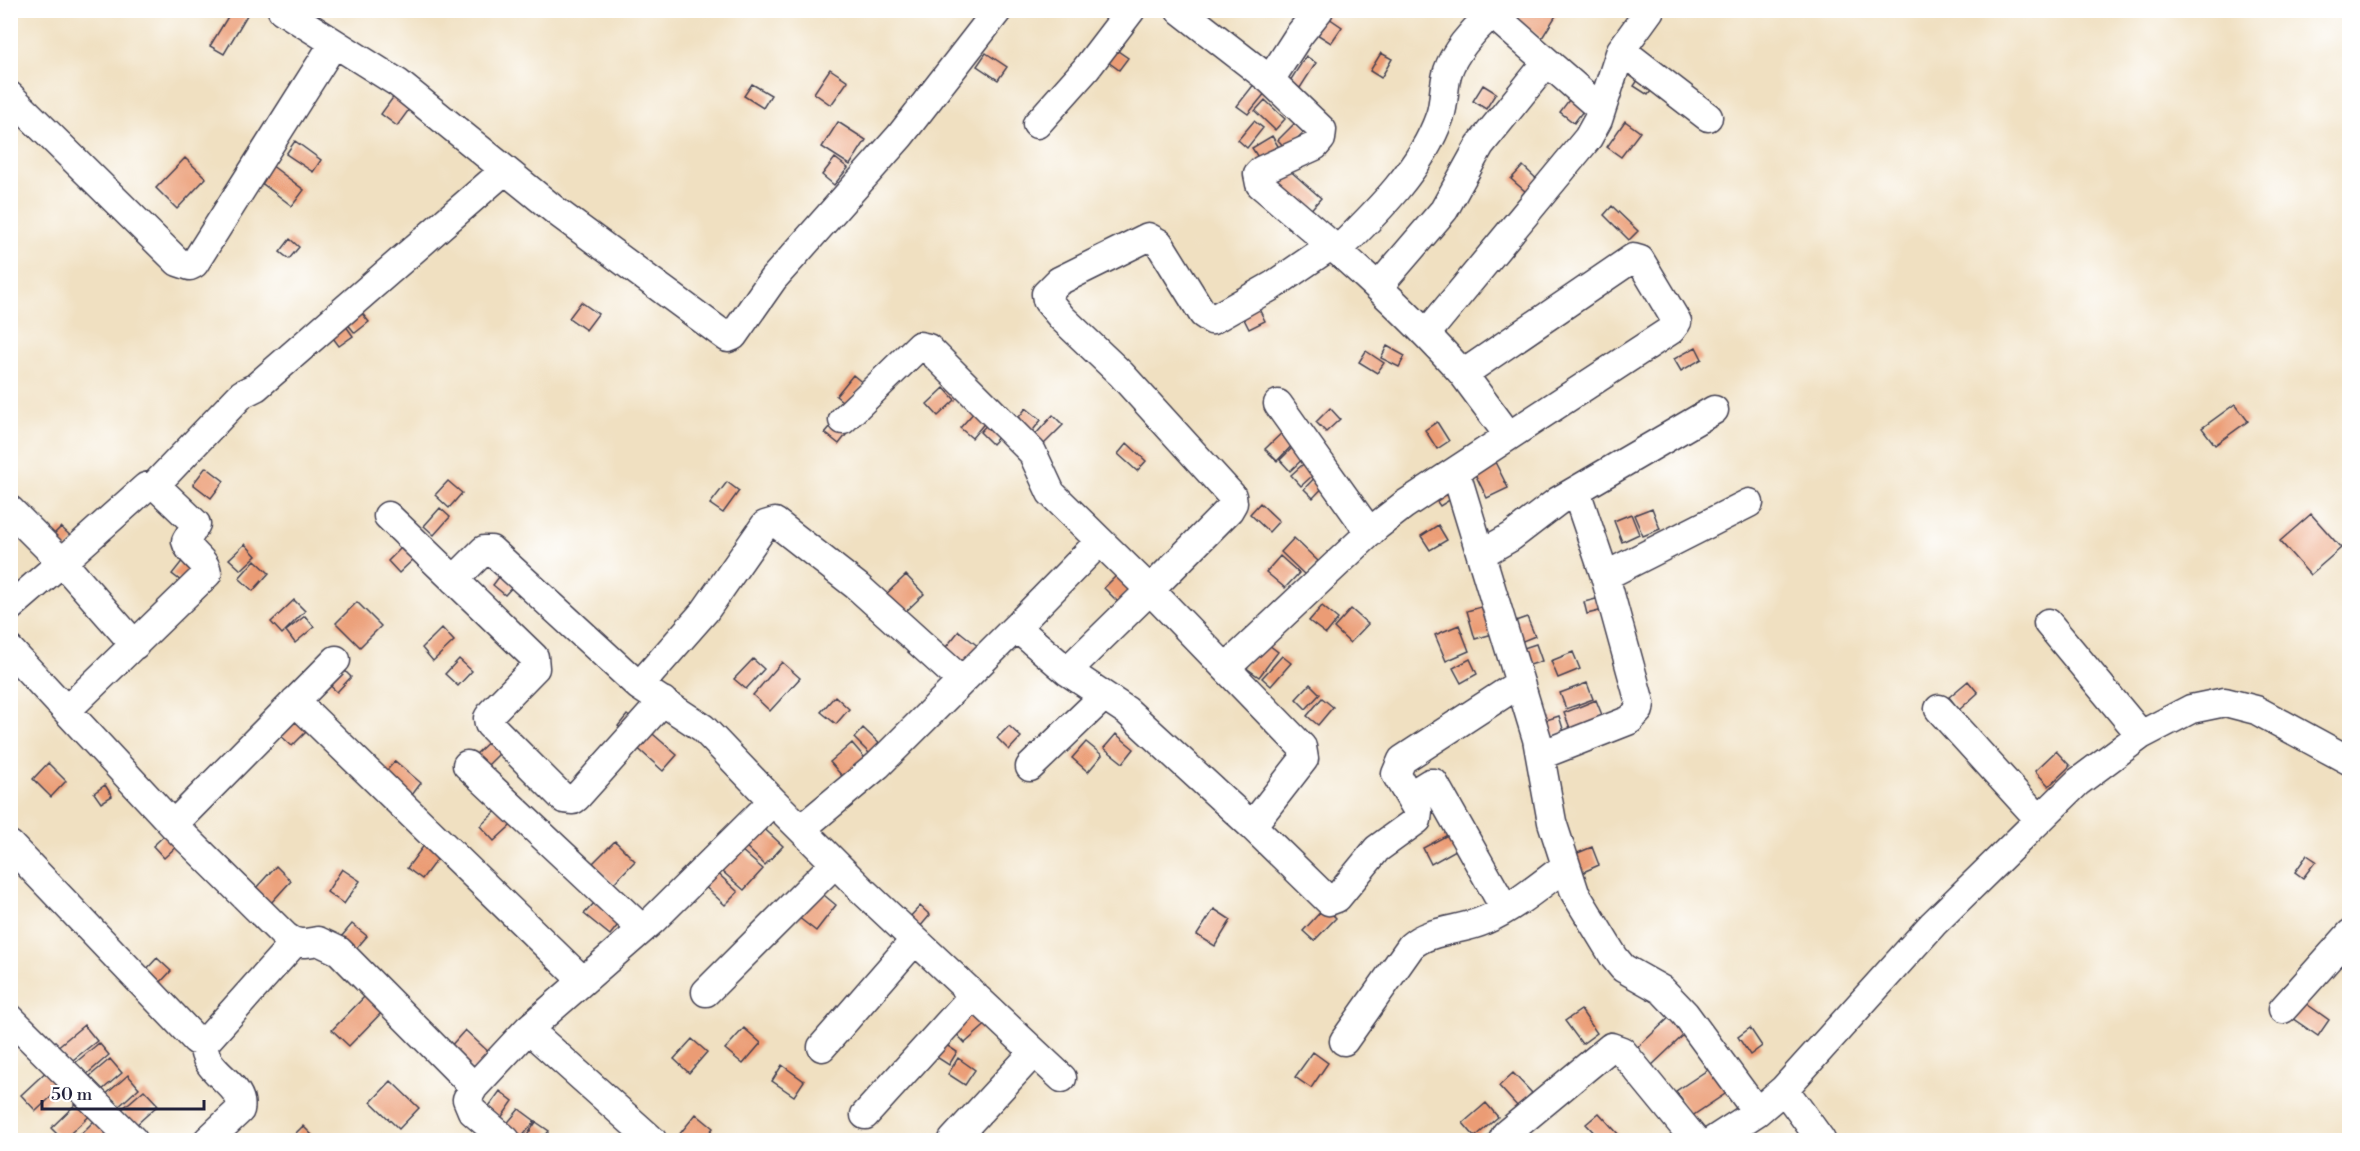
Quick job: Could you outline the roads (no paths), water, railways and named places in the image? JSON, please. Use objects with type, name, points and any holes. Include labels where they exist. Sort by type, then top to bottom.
[{"type":"street","points":[[282,10],[398,83],[594,240],[723,337],[728,338],[733,336],[772,279],[900,136],[998,10]]},
{"type":"street","points":[[1037,124],[1086,69],[1131,10]]},
{"type":"street","points":[[1180,10],[1270,80],[1322,130],[1315,146],[1262,170],[1257,180],[1335,247],[1427,333],[1463,374],[1509,436]]},
{"type":"street","points":[[1270,80],[1299,35],[1319,10]]},
{"type":"street","points":[[1427,333],[1588,138],[1601,109],[1621,50],[1650,10]]},
{"type":"street","points":[[1067,671],[1150,590],[1229,510],[1233,503],[1232,496],[1121,374],[1062,318],[1047,300],[1046,294],[1059,281],[1148,237],[1159,243],[1203,314],[1212,320],[1335,247],[1388,201],[1405,178],[1441,116],[1447,72],[1482,23],[1492,17],[1497,18],[1601,109]]},
{"type":"street","points":[[10,96],[178,262],[190,266],[194,264],[334,43]]},
{"type":"street","points":[[1621,50],[1708,117]]},
{"type":"street","points":[[1378,287],[1444,210],[1480,145],[1547,62]]},
{"type":"street","points":[[10,607],[146,488],[155,485],[242,394],[256,387],[505,170]]},
{"type":"street","points":[[1226,668],[1370,533],[1404,505],[1676,326],[1675,318],[1640,260],[1633,258],[1463,374]]},
{"type":"street","points":[[843,420],[919,346],[928,348],[1022,441],[1039,464],[1051,493],[1298,741],[1305,753],[1304,759],[1252,826]]},
{"type":"street","points":[[1278,404],[1370,533]]},
{"type":"street","points":[[1481,554],[1511,537],[1542,512],[1714,410]]},
{"type":"street","points":[[1456,472],[1541,755],[1552,822],[1575,892],[1623,968],[1662,990],[1686,1014],[1757,1112]]},
{"type":"street","points":[[68,709],[207,574],[204,564],[188,548],[186,541],[195,529],[194,520],[155,485]]},
{"type":"street","points":[[1541,755],[1630,720],[1639,710],[1640,703],[1605,576],[1576,491]]},
{"type":"street","points":[[1605,576],[1749,503]]},
{"type":"street","points":[[10,510],[62,562],[135,645]]},
{"type":"street","points":[[388,516],[537,662],[531,674],[492,712],[488,718],[489,724],[564,799],[573,801],[578,797],[663,701]]},
{"type":"street","points":[[639,686],[705,611],[765,525],[775,522],[858,587],[962,681]]},
{"type":"street","points":[[801,828],[862,780],[1100,541]]},
{"type":"street","points":[[454,580],[484,550],[491,550],[639,686],[703,728],[835,863],[1062,1078]]},
{"type":"street","points":[[2048,623],[2141,735]]},
{"type":"street","points":[[1016,627],[1067,671],[1126,711],[1252,826],[1326,899],[1334,901],[1377,849],[1417,820],[1418,811],[1396,774],[1402,760],[1520,682]]},
{"type":"street","points":[[10,650],[68,709],[173,825],[294,943],[305,944],[318,941],[339,951],[474,1087]]},
{"type":"street","points":[[173,825],[336,660]]},
{"type":"street","points":[[1030,767],[1103,697]]},
{"type":"street","points":[[295,701],[583,981]]},
{"type":"street","points":[[1714,1140],[1757,1112],[1784,1089],[1933,924],[2038,819],[2078,782],[2141,735],[2191,709],[2224,702],[2256,710],[2349,761]]},
{"type":"street","points":[[1939,709],[2038,819]]},
{"type":"street","points":[[467,765],[642,929]]},
{"type":"street","points":[[1409,796],[1430,783],[1434,783],[1505,909]]},
{"type":"street","points":[[506,1140],[472,1111],[467,1099],[474,1087],[528,1029],[642,929],[773,801]]},
{"type":"street","points":[[10,845],[189,1035],[204,1041]]},
{"type":"street","points":[[706,992],[835,863]]},
{"type":"street","points":[[1344,1041],[1411,945],[1419,939],[1462,929],[1505,909],[1566,866]]},
{"type":"street","points":[[2283,1009],[2349,933]]},
{"type":"street","points":[[822,1047],[915,940]]},
{"type":"street","points":[[208,1140],[240,1110],[242,1104],[235,1092],[205,1059],[204,1041],[294,943]]},
{"type":"street","points":[[865,1115],[974,995]]},
{"type":"street","points":[[10,1018],[133,1140]]},
{"type":"street","points":[[528,1029],[652,1140]]},
{"type":"street","points":[[1503,1140],[1506,1134],[1611,1047],[1622,1050],[1695,1140]]},
{"type":"street","points":[[953,1140],[1034,1052]]},
{"type":"street","points":[[1784,1089],[1821,1140]]}]
